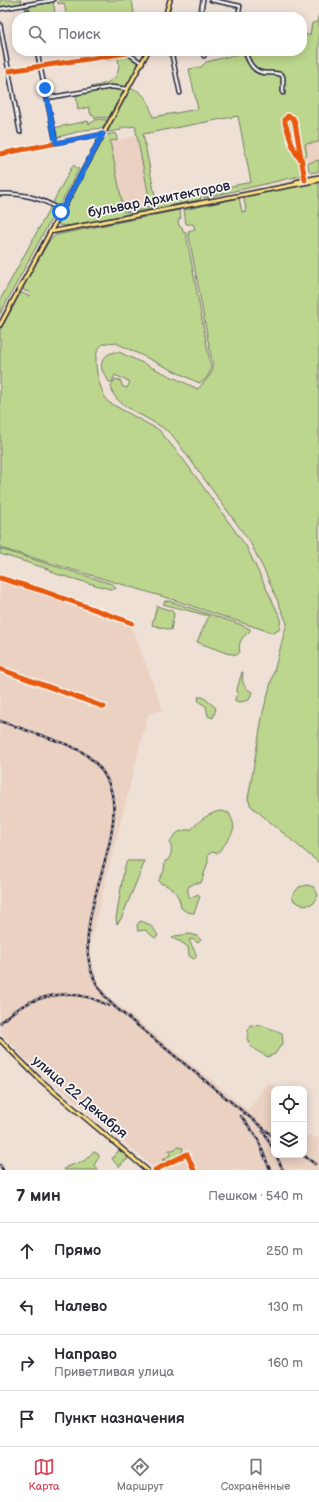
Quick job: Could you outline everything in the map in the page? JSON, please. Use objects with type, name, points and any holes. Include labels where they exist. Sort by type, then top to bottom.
[{"type":"main road","points":[[166,12],[170,0]]},
{"type":"main road","points":[[0,325],[146,56]]},
{"type":"main road","name":"бульвар Архитекторов","points":[[50,232],[319,179]]},
{"type":"main road","name":"улица 22 Декабря","points":[[0,1040],[38,1078],[147,1170]]},
{"type":"street","points":[[22,0],[23,4]]},
{"type":"street","points":[[0,9],[53,0]]},
{"type":"street","points":[[201,12],[204,0]]},
{"type":"street","points":[[211,0],[240,6],[239,12]]},
{"type":"street","points":[[0,24],[20,132]]},
{"type":"street","points":[[38,56],[56,143]]},
{"type":"street","points":[[9,71],[102,56]]},
{"type":"street","points":[[132,56],[142,63]]},
{"type":"street","points":[[172,56],[180,93]]},
{"type":"street","points":[[247,56],[249,63],[260,72],[278,73],[282,75],[283,92]]},
{"type":"street","points":[[47,98],[111,87],[127,89]]},
{"type":"street","points":[[302,160],[298,157],[285,124],[285,119],[288,116],[291,116],[294,120],[302,160],[305,181]]},
{"type":"street","points":[[0,154],[103,134]]},
{"type":"street","points":[[0,194],[19,194],[48,203],[61,212]]},
{"type":"street","points":[[0,578],[43,591],[132,624]]},
{"type":"street","points":[[0,669],[104,708]]},
{"type":"street","points":[[155,1170],[187,1154],[194,1170]]},
{"type":"shaded area","points":[[137,136],[150,203],[123,208],[110,141]]},
{"type":"shaded area","points":[[319,142],[319,171],[311,173],[309,171],[308,163],[304,164],[303,156],[307,155],[305,144]]},
{"type":"shaded area","points":[[0,581],[42,594],[110,620],[131,625],[163,710],[148,714],[91,939],[91,955],[96,976],[109,997],[248,1110],[268,1082],[274,1086],[271,1086],[271,1158],[307,1158],[307,1135],[319,1138],[319,1170],[155,1170],[149,1163],[25,1059],[3,1035],[0,1029]]},
{"type":"green space","points":[[0,0],[21,0],[22,3],[0,7]]},
{"type":"green space","points":[[132,0],[134,12],[66,12],[64,3],[58,4],[58,1]]},
{"type":"green space","points":[[53,2],[55,12],[30,12],[30,10],[25,10],[25,7]]},
{"type":"green space","points":[[319,14],[319,142],[305,144],[307,155],[303,156],[298,124],[295,117],[289,114],[285,115],[282,123],[293,152],[299,163],[301,173],[300,176],[204,198],[203,192],[251,182],[238,116],[143,134],[156,201],[199,192],[201,199],[133,213],[133,211],[151,207],[135,126],[121,128],[121,130],[107,131],[129,89],[139,91],[146,98],[153,117],[198,109],[189,69],[201,67],[206,62],[230,56],[244,56],[254,72],[257,73],[258,70],[251,63],[248,56],[307,56],[307,35],[310,35],[312,23],[317,22]]},
{"type":"green space","points":[[129,56],[139,63],[126,87],[116,85],[92,89],[91,87],[109,82],[116,76],[119,65],[118,58],[108,60],[108,57]]},
{"type":"green space","points":[[112,88],[124,91],[108,118],[98,117],[95,119],[94,116],[91,115],[89,107],[78,110],[76,95]]},
{"type":"green space","points":[[290,117],[292,119],[299,155],[286,120]]},
{"type":"green space","points":[[98,119],[107,120],[103,128],[84,130],[55,138],[53,128],[88,121],[89,124]]},
{"type":"green space","points":[[116,133],[117,140],[110,141],[124,212],[129,211],[129,213],[102,221],[72,226],[59,225],[58,220],[103,137]]},
{"type":"green space","points":[[319,160],[319,171],[311,173],[309,171],[308,163]]},
{"type":"green space","points":[[73,165],[79,169],[58,208],[52,204]]},
{"type":"green space","points":[[319,182],[319,863],[251,806],[248,799],[263,712],[287,623],[266,574],[250,542],[173,436],[159,425],[132,410],[118,400],[113,393],[111,386],[115,379],[121,381],[122,386],[127,388],[130,382],[115,375],[112,382],[109,382],[101,366],[103,359],[108,354],[119,352],[198,389],[211,374],[213,367],[188,231],[195,229],[193,224],[186,224],[184,210],[239,198],[242,212],[246,211],[244,198],[246,196]]},
{"type":"green space","points":[[51,206],[56,210],[0,314],[0,300]]},
{"type":"green space","points":[[179,210],[181,218],[178,220],[179,226],[182,227],[183,232],[186,233],[211,368],[208,375],[204,381],[199,383],[116,343],[107,343],[99,348],[96,367],[102,391],[108,402],[159,430],[183,459],[246,546],[281,619],[279,630],[273,633],[171,599],[0,548],[0,330],[19,295],[22,293],[29,296],[30,293],[23,290],[23,286],[49,241],[56,235]]},
{"type":"green space","points":[[0,549],[112,584],[116,587],[115,589],[110,589],[56,574],[48,569],[0,554]]},
{"type":"green space","points":[[165,601],[239,624],[250,629],[240,643],[240,652],[237,655],[226,653],[197,642],[209,616],[163,604]]},
{"type":"green space","points":[[157,606],[172,611],[174,614],[171,630],[152,625]]},
{"type":"green space","points":[[242,672],[243,684],[252,692],[249,700],[240,702],[235,701],[235,698],[238,694],[237,689]]},
{"type":"green space","points":[[198,697],[203,697],[216,708],[213,718],[208,716],[206,706],[199,702]]},
{"type":"green space","points":[[221,811],[229,813],[234,827],[232,833],[217,853],[212,852],[208,855],[208,862],[201,883],[195,883],[188,887],[190,898],[198,894],[200,896],[194,913],[187,912],[181,908],[179,899],[175,892],[168,886],[160,883],[159,880],[164,871],[165,861],[168,860],[171,854],[170,842],[179,832],[192,829],[205,817]]},
{"type":"green space","points":[[127,861],[145,861],[121,919],[117,924],[116,919],[124,869]]},
{"type":"green space","points":[[307,885],[314,887],[318,895],[314,903],[305,906],[294,901],[292,896],[299,887]]},
{"type":"green space","points":[[140,921],[155,930],[158,936],[155,938],[145,930],[138,931],[137,925]]},
{"type":"green space","points":[[190,934],[197,936],[201,940],[198,943],[192,939],[189,940],[197,956],[194,959],[189,956],[188,947],[172,938],[174,936]]},
{"type":"green space","points":[[250,1025],[264,1026],[282,1033],[283,1042],[275,1054],[268,1057],[250,1046],[247,1037]]},
{"type":"green space","points":[[178,1147],[183,1148],[178,1156],[169,1160],[162,1160],[170,1155],[169,1150],[173,1150]]},
{"type":"green space","points":[[118,1151],[121,1151],[128,1158],[121,1163],[122,1165],[120,1166],[118,1166],[112,1159]]},
{"type":"green space","points":[[93,1152],[99,1155],[94,1165],[98,1170],[64,1170],[66,1167],[84,1161]]},
{"type":"railway","points":[[0,721],[76,748],[85,754],[107,779],[114,809],[110,841],[92,911],[88,946],[94,978],[115,1007],[271,1135]]},
{"type":"railway","points":[[0,1023],[24,1005],[38,999],[52,996],[81,996],[109,1006]]},
{"type":"railway","points":[[241,1116],[257,1137],[270,1170]]},
{"type":"railway","points":[[263,1131],[271,1145]]},
{"type":"railway","points":[[277,1158],[283,1170]]},
{"type":"railway","points":[[307,1158],[315,1164]]},
{"type":"railway","points":[[0,1165],[3,1170]]},
{"type":"cycle path","points":[[9,71],[107,56]]},
{"type":"cycle path","points":[[302,161],[299,157],[296,153],[285,123],[285,119],[288,116],[293,118],[295,123],[305,180]]},
{"type":"cycle path","points":[[0,154],[103,134]]},
{"type":"cycle path","points":[[0,578],[43,591],[132,623]]},
{"type":"cycle path","points":[[0,669],[104,707]]},
{"type":"cycle path","points":[[155,1170],[187,1154],[194,1170]]},
{"type":"route","points":[[45,88],[50,120],[56,143],[103,134],[61,212]]}]
